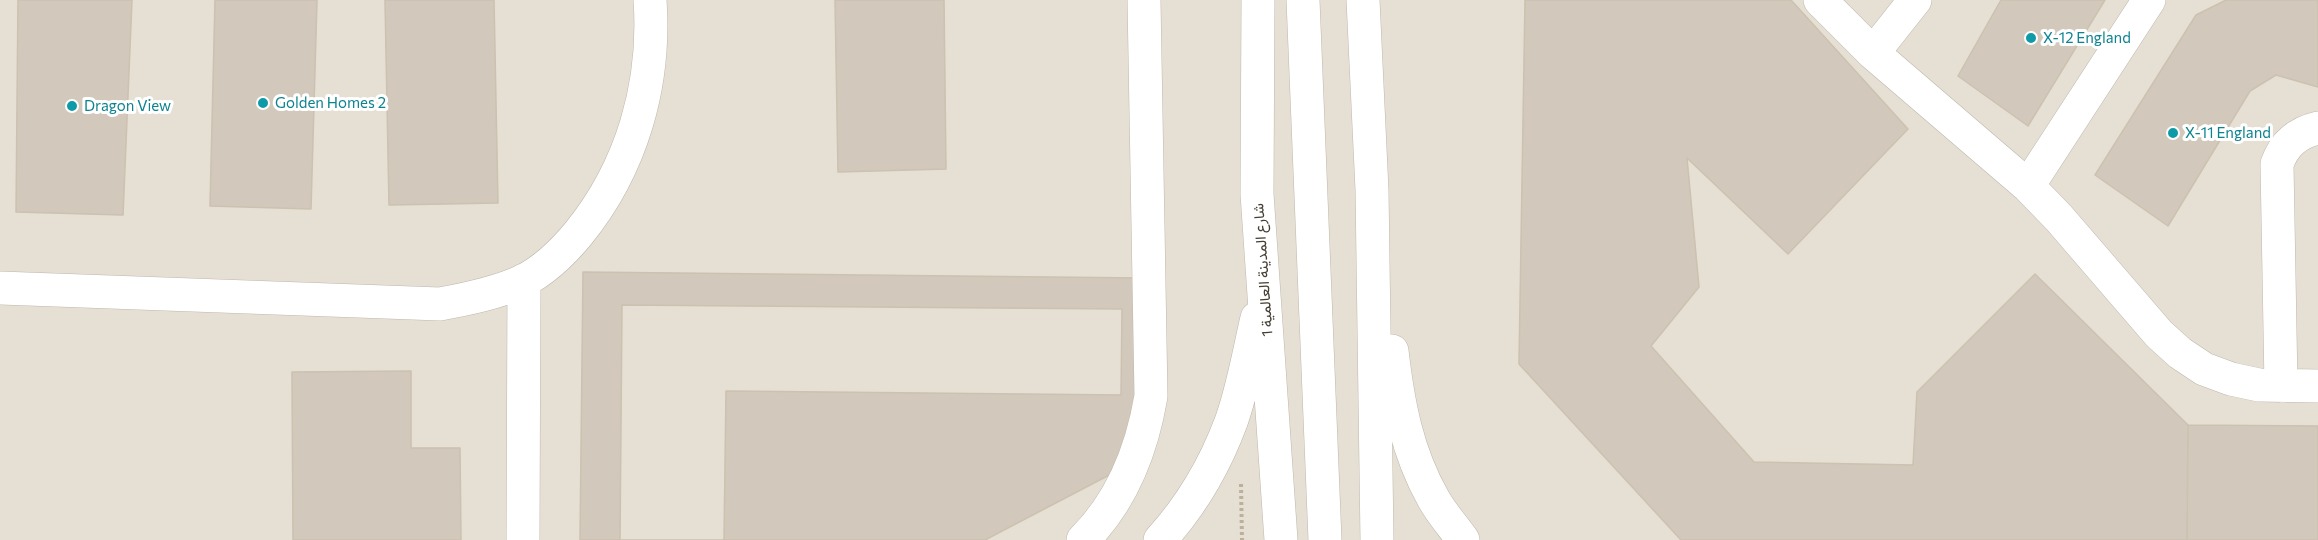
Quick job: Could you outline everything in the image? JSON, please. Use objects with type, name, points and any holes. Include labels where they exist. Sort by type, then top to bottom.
[{"type":"street","points":[[0,288],[440,304],[473,297],[524,280],[565,250],[586,224],[610,189],[628,150],[641,110],[649,68],[652,26],[650,0]]},
{"type":"street","points":[[1083,540],[1108,510],[1125,483],[1146,426],[1151,396],[1144,0]]},
{"type":"street","name":"شارع المدينة العالمية 1","points":[[1258,0],[1257,194],[1281,540]]},
{"type":"street","points":[[1303,0],[1324,540]]},
{"type":"street","points":[[1363,0],[1372,190],[1377,540]]},
{"type":"street","points":[[1820,0],[1873,53],[2028,186],[2159,334],[2180,353],[2204,369],[2231,379],[2259,385],[2318,386]]},
{"type":"street","points":[[1873,53],[1915,0]]},
{"type":"street","points":[[2028,186],[2148,0]]},
{"type":"street","points":[[2281,386],[2277,164],[2288,144],[2296,136],[2318,128]]},
{"type":"street","points":[[1372,190],[1399,404],[1411,453],[1434,499],[1463,540]]},
{"type":"street","points":[[523,540],[524,280]]},
{"type":"street","points":[[1160,540],[1177,521],[1193,497],[1221,447],[1232,420],[1264,290]]},
{"type":"shaded area","points":[[0,0],[2318,0],[2318,540],[0,540]]},
{"type":"building","name":"Dragon View","points":[[18,0],[132,0],[123,215],[16,212]]},
{"type":"building","name":"Golden Homes 2","points":[[215,0],[317,0],[311,209],[210,206]]},
{"type":"building","points":[[385,0],[494,0],[498,203],[389,205]]},
{"type":"building","points":[[835,0],[944,0],[946,169],[838,172]]},
{"type":"building","points":[[1525,0],[1791,0],[1908,129],[1788,254],[1687,158],[1699,287],[1651,346],[1754,462],[1913,465],[1917,392],[2035,274],[2188,425],[2187,540],[1681,540],[1519,364]]},
{"type":"building","name":"X-12 England","points":[[2001,0],[2105,0],[2028,126],[1958,76]]},
{"type":"building","name":"X-11 England","points":[[2226,0],[2318,0],[2318,87],[2276,75],[2250,91],[2168,226],[2095,175],[2196,15]]},
{"type":"building","points":[[583,272],[1141,278],[1137,414],[1115,472],[985,540],[580,540]]},
{"type":"building","points":[[622,305],[1122,309],[1121,395],[726,391],[724,540],[620,540]]},
{"type":"building","points":[[411,371],[411,448],[460,448],[461,540],[293,540],[292,372]]},
{"type":"building","points":[[2188,425],[2318,426],[2318,540],[2187,540]]},
{"type":"place","name":"X-12 England","points":[[2031,38]]},
{"type":"place","name":"Golden Homes 2","points":[[263,103]]},
{"type":"place","name":"Dragon View","points":[[72,106]]},
{"type":"place","name":"X-11 England","points":[[2173,133]]}]
